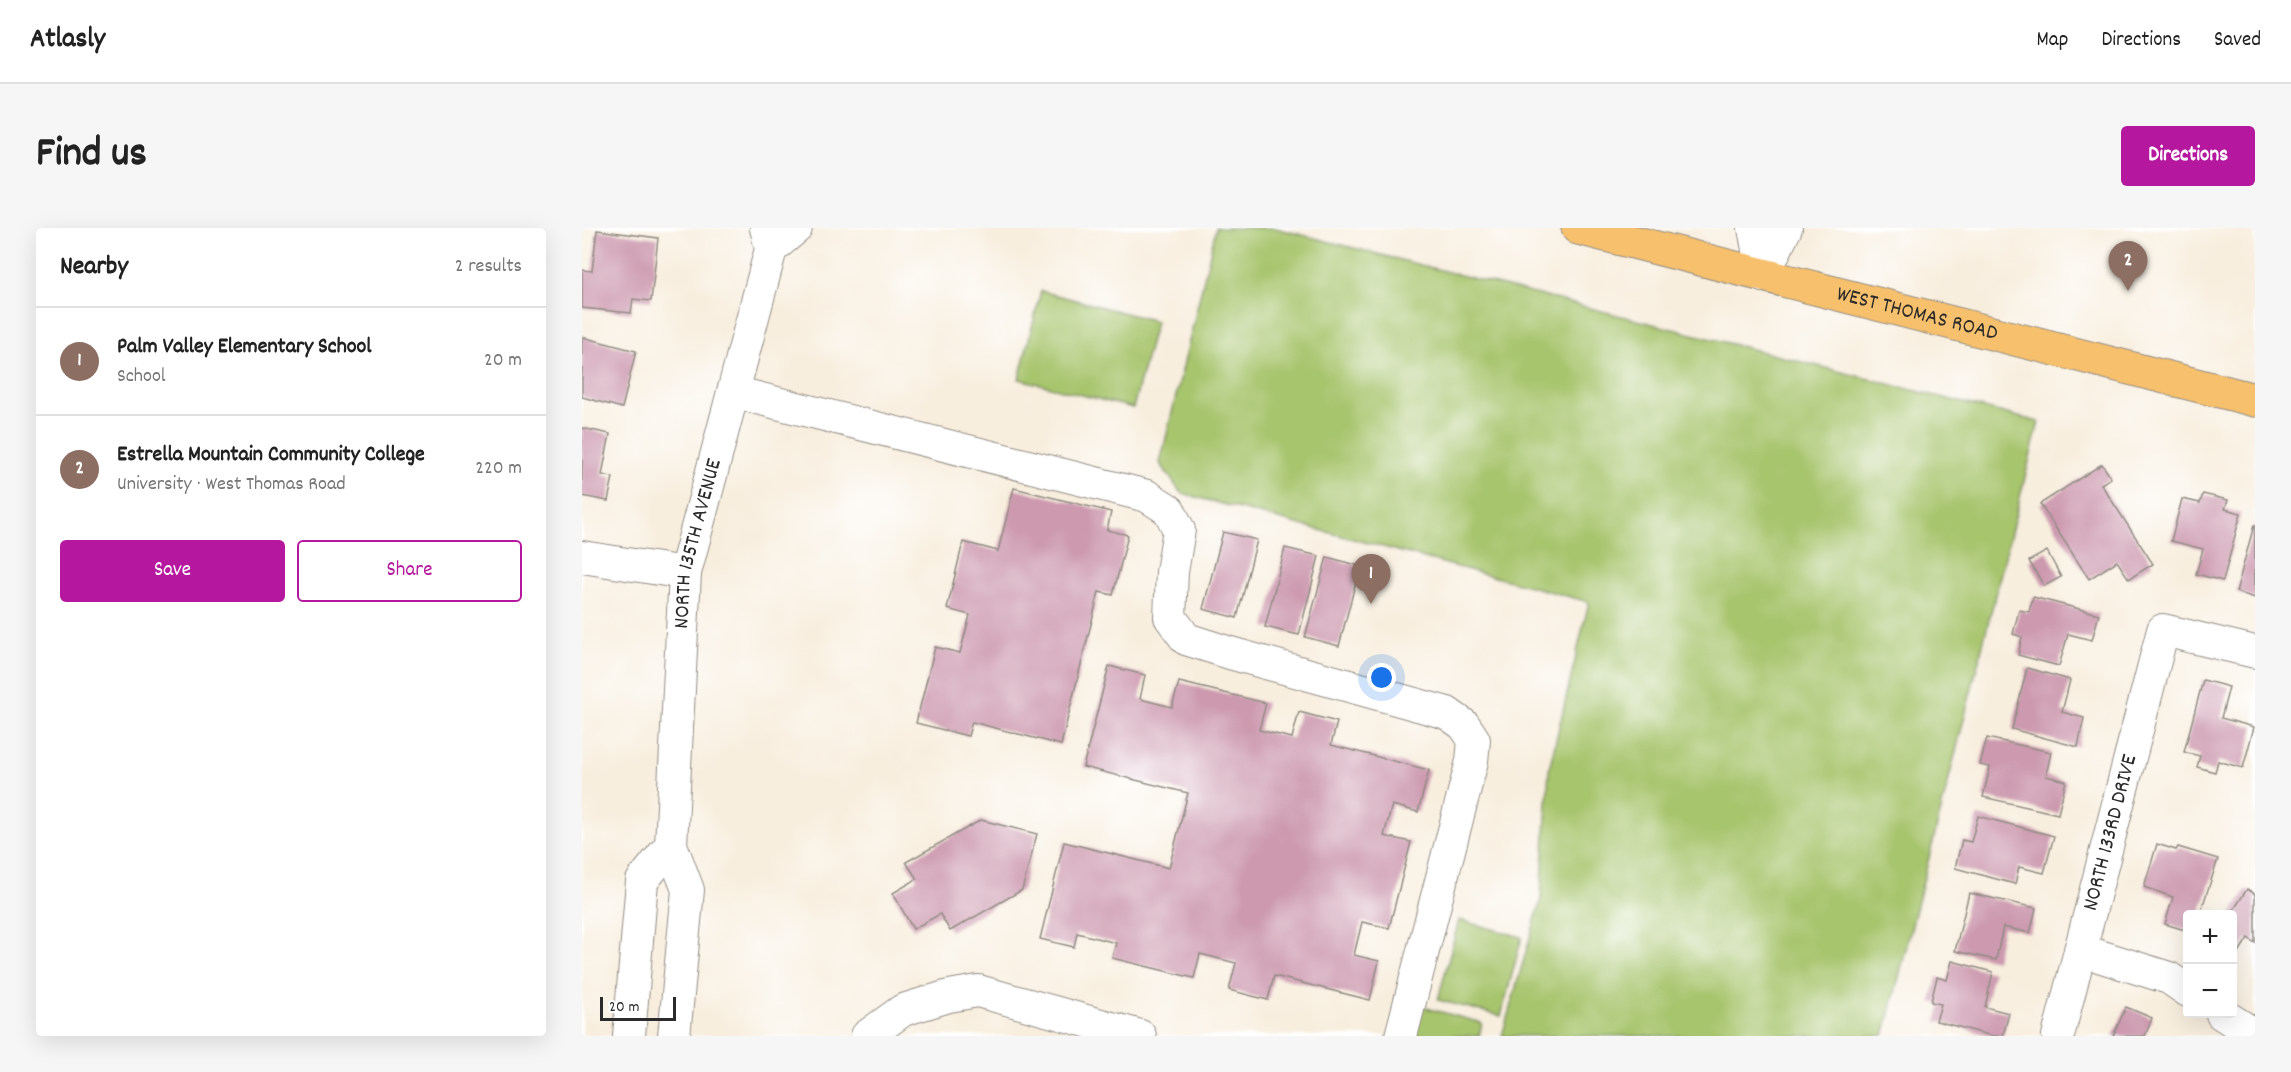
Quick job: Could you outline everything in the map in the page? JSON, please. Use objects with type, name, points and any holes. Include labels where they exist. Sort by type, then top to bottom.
[{"type":"main road","name":"WEST THOMAS ROAD","points":[[1578,228],[2255,400]]},
{"type":"street","name":"NORTH 135TH AVENUE","points":[[674,1036],[688,890],[670,845],[685,573],[733,392],[768,238],[796,228]]},
{"type":"street","points":[[1754,228],[1763,276]]},
{"type":"street","points":[[1763,276],[1786,228]]},
{"type":"street","points":[[733,392],[1147,496],[1169,510],[1179,530],[1172,572],[1170,617],[1186,639],[1447,713],[1464,725],[1474,740],[1472,761],[1401,1036]]},
{"type":"street","points":[[582,557],[685,573]]},
{"type":"street","name":"NORTH 133RD DRIVE","points":[[2058,1036],[2163,630],[2255,652]]},
{"type":"street","points":[[629,1036],[642,881],[670,845]]},
{"type":"street","points":[[2080,950],[2169,978],[2183,988]]},
{"type":"street","points":[[868,1034],[903,1010],[949,996],[978,992],[1140,1036]]},
{"type":"street","points":[[2228,1018],[2255,1035]]},
{"type":"green space","points":[[1216,228],[1275,228],[2039,422],[1884,1036],[1502,1036],[1541,899],[1549,769],[1589,602],[1181,493],[1160,463]]},
{"type":"green space","points":[[1041,291],[1156,321],[1133,408],[1019,379]]},
{"type":"green space","points":[[1459,920],[1522,937],[1501,1016],[1438,1000]]},
{"type":"green space","points":[[1419,1006],[1482,1023],[1479,1036],[1411,1036]]},
{"type":"building","points":[[597,230],[658,238],[651,301],[633,299],[631,313],[582,308],[582,270],[592,271]]},
{"type":"building","points":[[582,337],[636,351],[622,408],[582,397]]},
{"type":"building","points":[[582,428],[610,434],[602,475],[613,477],[608,501],[582,496]]},
{"type":"building","points":[[2102,464],[2111,478],[2101,484],[2153,564],[2129,579],[2117,561],[2089,579],[2040,504]]},
{"type":"building","points":[[1014,488],[1111,512],[1107,530],[1128,535],[1113,595],[1099,592],[1061,745],[972,722],[968,736],[916,723],[935,647],[960,653],[970,615],[947,609],[963,542],[998,551]]},
{"type":"building","points":[[2203,494],[2228,500],[2225,509],[2241,513],[2223,581],[2196,574],[2203,549],[2171,541],[2182,499],[2200,503]]},
{"type":"building","points":[[2255,525],[2255,598],[2236,592]]},
{"type":"building","points":[[1223,532],[1257,540],[1237,618],[1203,609]]},
{"type":"building","points":[[1285,548],[1319,556],[1299,635],[1265,627]]},
{"type":"building","points":[[2047,551],[2061,577],[2044,586],[2029,561]]},
{"type":"building","points":[[1327,557],[1360,566],[1339,646],[1305,637]]},
{"type":"building","points":[[2033,597],[2099,614],[2092,640],[2068,634],[2059,666],[2018,655],[2022,637],[2013,634],[2019,610],[2029,612]]},
{"type":"building","points":[[1109,666],[1145,675],[1140,699],[1172,707],[1179,682],[1266,703],[1259,730],[1292,738],[1299,712],[1337,722],[1331,745],[1429,770],[1418,812],[1392,805],[1384,836],[1411,842],[1389,928],[1362,922],[1354,955],[1379,961],[1370,1000],[1274,976],[1268,1000],[1229,990],[1236,963],[1200,954],[1194,978],[1112,958],[1116,943],[1077,933],[1074,947],[1040,939],[1064,842],[1169,868],[1188,793],[1083,767]]},
{"type":"building","points":[[2027,668],[2070,680],[2062,712],[2084,718],[2078,747],[2012,729]]},
{"type":"building","points":[[2203,680],[2229,687],[2221,718],[2254,727],[2243,768],[2218,761],[2215,772],[2197,767],[2200,756],[2184,752]]},
{"type":"building","points":[[1987,738],[2051,752],[2046,776],[2066,781],[2058,814],[1983,797],[1990,767],[1980,765]]},
{"type":"building","points":[[1978,816],[2054,836],[2044,873],[2019,867],[2015,884],[1955,868],[1962,840],[1971,842]]},
{"type":"building","points":[[981,820],[1037,834],[1022,890],[950,931],[940,914],[913,929],[893,893],[917,879],[906,862]]},
{"type":"building","points":[[2157,844],[2176,850],[2178,847],[2218,859],[2201,910],[2183,910],[2183,929],[2165,924],[2173,897],[2144,887]]},
{"type":"building","points":[[2247,889],[2255,894],[2255,943],[2248,938],[2237,955],[2237,910],[2234,910]]},
{"type":"building","points":[[1969,893],[2036,908],[2030,933],[2003,927],[1996,960],[1955,951]]},
{"type":"building","points":[[1952,961],[1993,972],[1985,1007],[2009,1013],[2003,1036],[1993,1036],[1936,1021],[1941,1004],[1931,1002],[1937,977],[1947,980]]},
{"type":"building","points":[[2126,1007],[2152,1018],[2145,1036],[2113,1036]]},
{"type":"place","name":"Estrella Mountain Community College","points":[[2128,291]]},
{"type":"place","name":"Palm Valley Elementary School","points":[[1371,604]]}]
